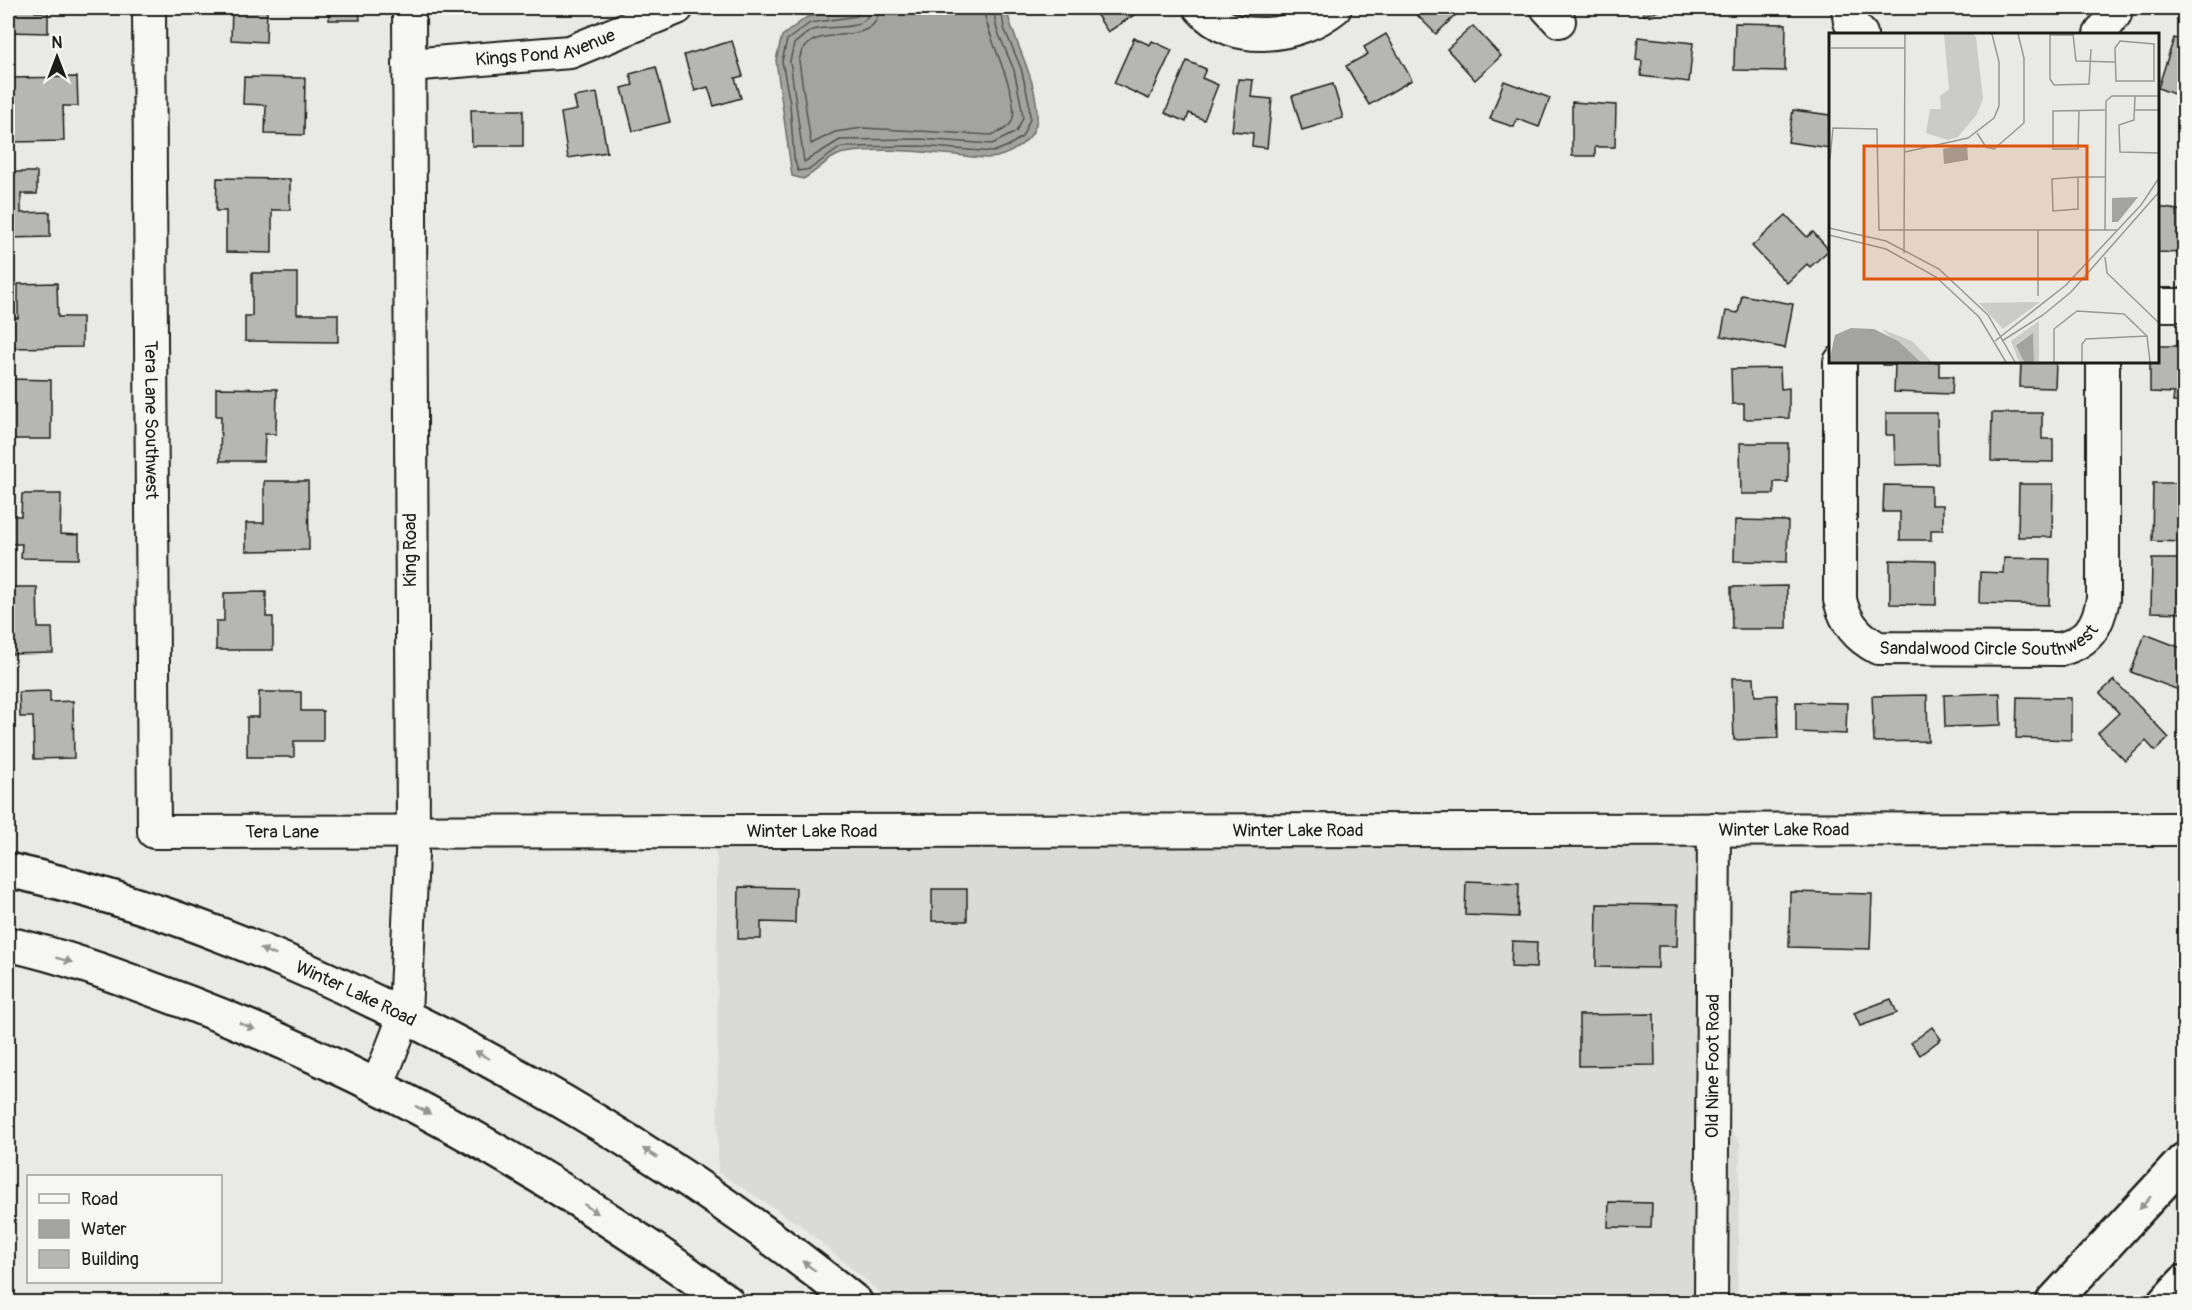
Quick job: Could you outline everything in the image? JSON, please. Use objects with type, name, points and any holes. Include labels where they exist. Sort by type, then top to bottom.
[{"type":"main road","name":"Winter Lake Road","points":[[8,870],[55,880],[219,932],[348,986],[405,1015],[512,1070],[656,1157],[734,1211],[855,1302]]},
{"type":"main road","points":[[8,944],[84,966],[217,1014],[292,1045],[377,1087],[467,1133],[531,1171],[727,1302]]},
{"type":"main road","points":[[2053,1302],[2184,1160]]},
{"type":"main road","points":[[2165,1302],[2184,1282]]},
{"type":"street","name":"Tera Lane Southwest","points":[[149,8],[154,832]]},
{"type":"street","name":"King Road","points":[[377,1087],[405,1015],[412,831],[409,8]]},
{"type":"street","name":"Kings Pond Avenue","points":[[409,65],[570,52],[677,8]]},
{"type":"street","points":[[1200,8],[1224,24],[1241,31],[1275,34],[1308,25],[1335,8]]},
{"type":"street","points":[[1848,8],[1850,22],[1860,33]]},
{"type":"street","points":[[2101,33],[2115,14],[2115,8]]},
{"type":"street","points":[[2159,305],[2184,305]]},
{"type":"street","name":"Sandalwood Circle Southwest","points":[[1840,363],[1840,600],[1845,619],[1862,640],[1878,648],[2038,649],[2061,649],[2079,644],[2099,619],[2103,599],[2103,363]]},
{"type":"street","name":"Winter Lake Road","points":[[412,831],[2184,828]]},
{"type":"street","name":"Old Nine Foot Road","points":[[1711,1302],[1714,829]]},
{"type":"street","name":"Tera Lane","points":[[154,832],[412,831]]},
{"type":"shaded area","points":[[1703,842],[1700,1302],[892,1302],[800,1225],[718,1172],[717,860],[713,843]]},
{"type":"shaded area","points":[[1725,1123],[1740,1142],[1737,1302],[1723,1302]]},
{"type":"water","points":[[870,8],[1006,8],[1034,89],[1037,118],[1029,138],[1011,152],[992,158],[872,150],[845,153],[834,157],[803,179],[792,176],[776,60],[782,36],[807,17]]},
{"type":"building","points":[[8,8],[35,8],[35,12],[48,12],[48,33],[8,32]]},
{"type":"building","points":[[232,8],[267,8],[266,42],[231,40]]},
{"type":"building","points":[[329,8],[359,8],[360,20],[329,20]]},
{"type":"building","points":[[1092,8],[1133,8],[1137,13],[1108,32]]},
{"type":"building","points":[[1410,8],[1463,8],[1436,34]]},
{"type":"building","points":[[1642,8],[1670,8],[1644,15]]},
{"type":"building","points":[[1735,23],[1786,24],[1785,71],[1734,70]]},
{"type":"building","points":[[1473,26],[1501,56],[1475,80],[1447,49]]},
{"type":"building","points":[[1386,34],[1412,80],[1369,105],[1346,66],[1368,54],[1364,47]]},
{"type":"building","points":[[1638,37],[1693,43],[1689,82],[1641,76],[1642,61],[1636,60]]},
{"type":"building","points":[[1134,38],[1150,45],[1152,41],[1172,50],[1149,99],[1114,83]]},
{"type":"building","points":[[2174,38],[2184,42],[2184,98],[2159,88]]},
{"type":"building","points":[[732,41],[743,76],[735,78],[741,98],[714,106],[708,87],[695,91],[684,55]]},
{"type":"building","points":[[1187,61],[1206,69],[1202,78],[1218,85],[1204,120],[1189,113],[1186,122],[1165,113]]},
{"type":"building","points":[[656,67],[670,122],[633,131],[622,88],[633,85],[630,74]]},
{"type":"building","points":[[77,77],[78,106],[63,106],[64,141],[13,142],[12,112],[8,112],[8,78]]},
{"type":"building","points":[[244,77],[305,78],[304,135],[265,134],[266,105],[243,104]]},
{"type":"building","points":[[1238,79],[1253,80],[1251,97],[1272,99],[1267,148],[1252,146],[1253,133],[1232,131]]},
{"type":"building","points":[[1504,81],[1550,98],[1539,127],[1517,119],[1514,127],[1490,119]]},
{"type":"building","points":[[1333,84],[1343,118],[1302,130],[1292,96]]},
{"type":"building","points":[[597,93],[607,152],[568,158],[561,113],[577,110],[574,97]]},
{"type":"building","points":[[1572,102],[1616,105],[1615,147],[1595,147],[1595,156],[1572,156]]},
{"type":"building","points":[[471,110],[523,110],[523,146],[472,146]]},
{"type":"building","points":[[1793,110],[1829,115],[1829,148],[1788,142]]},
{"type":"building","points":[[8,172],[37,172],[37,194],[21,194],[21,213],[50,212],[50,237],[8,238]]},
{"type":"building","points":[[217,178],[290,179],[290,210],[272,210],[272,253],[226,252],[226,211],[216,211]]},
{"type":"building","points":[[2159,207],[2184,211],[2184,253],[2159,252]]},
{"type":"building","points":[[1786,215],[1807,237],[1813,232],[1829,250],[1810,267],[1807,264],[1787,283],[1752,246]]},
{"type":"building","points":[[252,273],[297,273],[297,314],[338,314],[338,342],[245,341],[245,316],[252,316]]},
{"type":"building","points":[[57,283],[58,317],[82,317],[82,347],[8,348],[8,318],[18,318],[18,284]]},
{"type":"building","points":[[1742,295],[1793,304],[1785,348],[1721,336],[1726,311],[1738,313]]},
{"type":"building","points":[[2159,346],[2184,346],[2184,402],[2173,402],[2174,393],[2150,392],[2150,363],[2159,363]]},
{"type":"building","points":[[1883,363],[1939,363],[1939,376],[1953,376],[1952,394],[1894,392],[1895,365],[1883,365]]},
{"type":"building","points":[[2021,363],[2056,363],[2055,388],[2020,387]]},
{"type":"building","points":[[1780,368],[1781,389],[1789,388],[1789,418],[1744,419],[1744,404],[1732,404],[1731,369]]},
{"type":"building","points":[[8,379],[51,380],[51,439],[8,439]]},
{"type":"building","points":[[216,388],[277,389],[276,434],[265,434],[264,461],[220,461],[221,416],[216,416]]},
{"type":"building","points":[[1886,413],[1937,413],[1938,464],[1895,465],[1894,435],[1886,435]]},
{"type":"building","points":[[1992,413],[2042,413],[2042,439],[2053,439],[2053,462],[1991,461]]},
{"type":"building","points":[[1740,443],[1788,443],[1788,482],[1774,482],[1774,494],[1741,494]]},
{"type":"building","points":[[264,481],[308,481],[309,550],[246,551],[246,523],[264,523]]},
{"type":"building","points":[[2153,483],[2184,483],[2184,542],[2152,541]]},
{"type":"building","points":[[2019,484],[2053,484],[2052,537],[2018,537]]},
{"type":"building","points":[[1884,485],[1931,486],[1931,505],[1943,505],[1943,530],[1931,530],[1931,540],[1900,540],[1900,512],[1883,512]]},
{"type":"building","points":[[22,494],[61,494],[60,534],[79,535],[79,559],[21,558],[22,544],[9,544],[9,516],[21,516]]},
{"type":"building","points":[[1735,520],[1788,521],[1787,562],[1734,561]]},
{"type":"building","points":[[2004,558],[2050,559],[2049,605],[1979,603],[1980,572],[2003,573]]},
{"type":"building","points":[[2152,559],[2183,559],[2182,613],[2151,612]]},
{"type":"building","points":[[1890,560],[1936,561],[1936,605],[1890,604]]},
{"type":"building","points":[[1787,586],[1787,629],[1732,629],[1731,587]]},
{"type":"building","points":[[8,587],[37,587],[38,628],[52,628],[53,653],[8,654]]},
{"type":"building","points":[[266,592],[266,617],[273,617],[273,650],[216,650],[216,621],[224,621],[224,593]]},
{"type":"building","points":[[2145,634],[2184,649],[2184,692],[2131,672]]},
{"type":"building","points":[[1732,678],[1754,678],[1755,696],[1777,695],[1778,738],[1734,740]]},
{"type":"building","points":[[2114,680],[2169,738],[2155,751],[2146,741],[2125,761],[2098,733],[2119,713],[2100,693]]},
{"type":"building","points":[[50,691],[50,702],[73,701],[74,758],[34,759],[33,717],[20,717],[19,692]]},
{"type":"building","points":[[259,692],[301,692],[301,711],[323,711],[323,741],[294,741],[294,757],[247,757],[247,717],[259,717]]},
{"type":"building","points":[[2000,693],[2001,725],[1945,727],[1944,695]]},
{"type":"building","points":[[1927,695],[1928,741],[1874,742],[1872,696]]},
{"type":"building","points":[[2017,697],[2071,698],[2071,740],[2016,738]]},
{"type":"building","points":[[1796,702],[1847,703],[1846,734],[1796,732]]},
{"type":"building","points":[[1466,881],[1519,883],[1518,917],[1465,915]]},
{"type":"building","points":[[739,887],[796,888],[795,923],[761,922],[761,939],[738,939]]},
{"type":"building","points":[[932,889],[967,889],[967,921],[932,921]]},
{"type":"building","points":[[1790,892],[1872,894],[1870,949],[1789,947]]},
{"type":"building","points":[[1597,904],[1678,905],[1677,946],[1658,946],[1658,968],[1596,967]]},
{"type":"building","points":[[1512,941],[1537,942],[1536,968],[1511,967]]},
{"type":"building","points":[[1891,999],[1897,1013],[1860,1026],[1854,1013]]},
{"type":"building","points":[[1654,1014],[1655,1065],[1579,1066],[1579,1015]]},
{"type":"building","points":[[1932,1027],[1941,1039],[1920,1055],[1911,1043]]},
{"type":"building","points":[[1609,1202],[1652,1203],[1651,1228],[1608,1227]]}]
